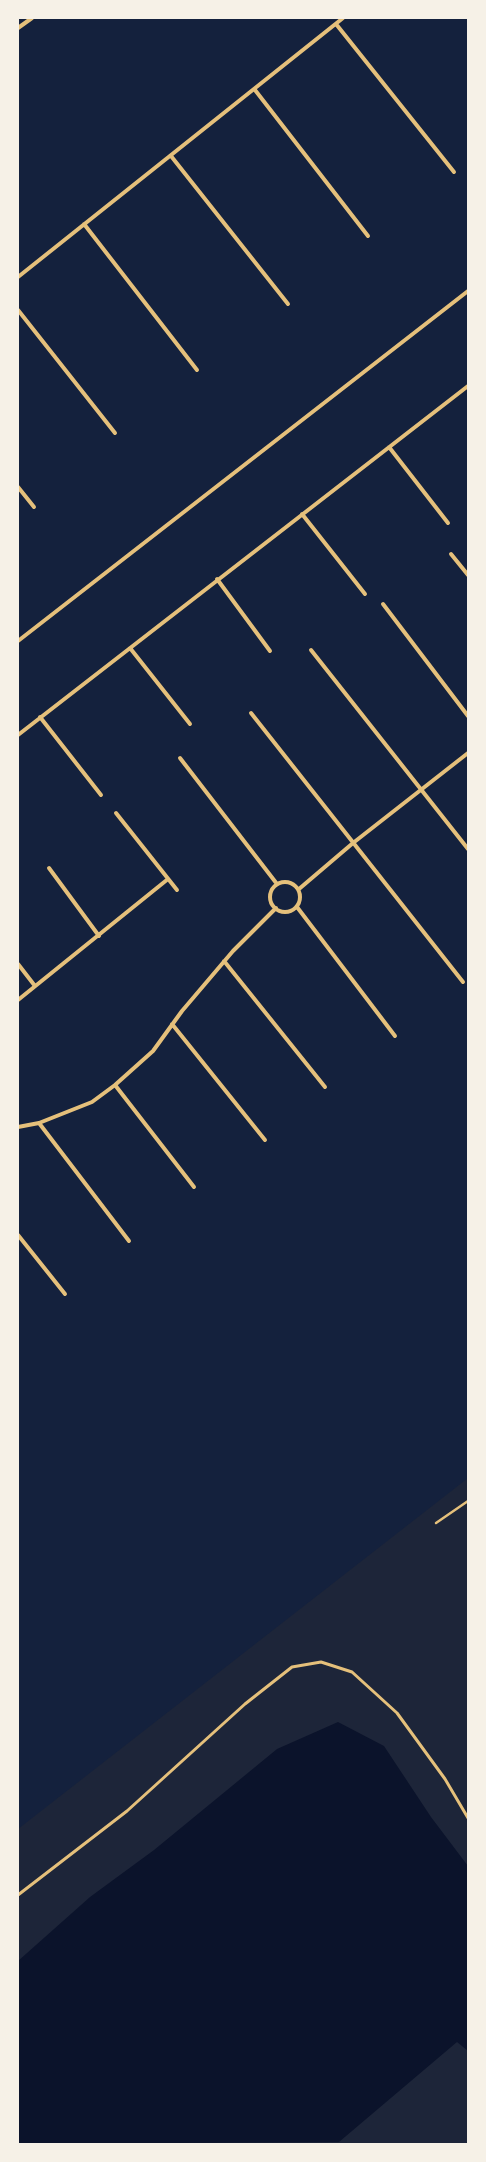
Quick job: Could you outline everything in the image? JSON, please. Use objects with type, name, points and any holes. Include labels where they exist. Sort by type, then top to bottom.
[{"type":"street","points":[[18,28],[32,18]]},
{"type":"street","points":[[18,277],[255,90],[343,18]]},
{"type":"street","points":[[336,24],[454,172]]},
{"type":"street","points":[[255,90],[368,236]]},
{"type":"street","points":[[171,156],[288,304]]},
{"type":"street","points":[[84,224],[197,370]]},
{"type":"street","points":[[18,641],[468,291]]},
{"type":"street","points":[[18,310],[115,433]]},
{"type":"street","points":[[18,735],[217,579],[468,386]]},
{"type":"street","points":[[389,447],[448,523]]},
{"type":"street","points":[[18,487],[34,507]]},
{"type":"street","points":[[302,514],[365,594]]},
{"type":"street","points":[[451,554],[468,575]]},
{"type":"street","points":[[217,579],[270,651]]},
{"type":"street","points":[[384,604],[468,716]]},
{"type":"street","points":[[130,648],[190,724]]},
{"type":"street","points":[[311,650],[468,849]]},
{"type":"street","points":[[251,714],[464,982]]},
{"type":"street","points":[[40,717],[101,795]]},
{"type":"street","points":[[298,889],[353,843],[468,753]]},
{"type":"street","points":[[180,758],[277,884]]},
{"type":"street","points":[[116,813],[177,890]]},
{"type":"street","points":[[49,868],[99,936]]},
{"type":"street","points":[[18,1000],[168,879]]},
{"type":"street","points":[[289,882],[298,889],[300,902],[297,907],[286,912],[276,908],[272,904],[271,894],[277,884],[289,882]]},
{"type":"street","points":[[297,907],[395,1036]]},
{"type":"street","points":[[18,1128],[39,1123],[92,1102],[115,1085],[153,1051],[172,1024],[224,961],[276,908]]},
{"type":"street","points":[[224,961],[325,1088]]},
{"type":"street","points":[[18,964],[35,986]]},
{"type":"street","points":[[172,1024],[265,1140]]},
{"type":"street","points":[[115,1085],[194,1187]]},
{"type":"street","points":[[39,1123],[129,1241]]},
{"type":"street","points":[[18,1235],[65,1294]]},
{"type":"lane","points":[[18,1895],[127,1811],[245,1704],[292,1667],[321,1662],[352,1672],[397,1713],[445,1779],[468,1818]]},
{"type":"path","points":[[436,1523],[468,1501]]},
{"type":"shaded area","points":[[468,1478],[468,2144],[18,2144],[18,1829]]},
{"type":"shaded area","points":[[338,1722],[384,1746],[431,1817],[468,1866],[468,2051],[457,2042],[339,2142],[18,2144],[18,1961],[90,1897],[154,1850],[277,1749]]}]
